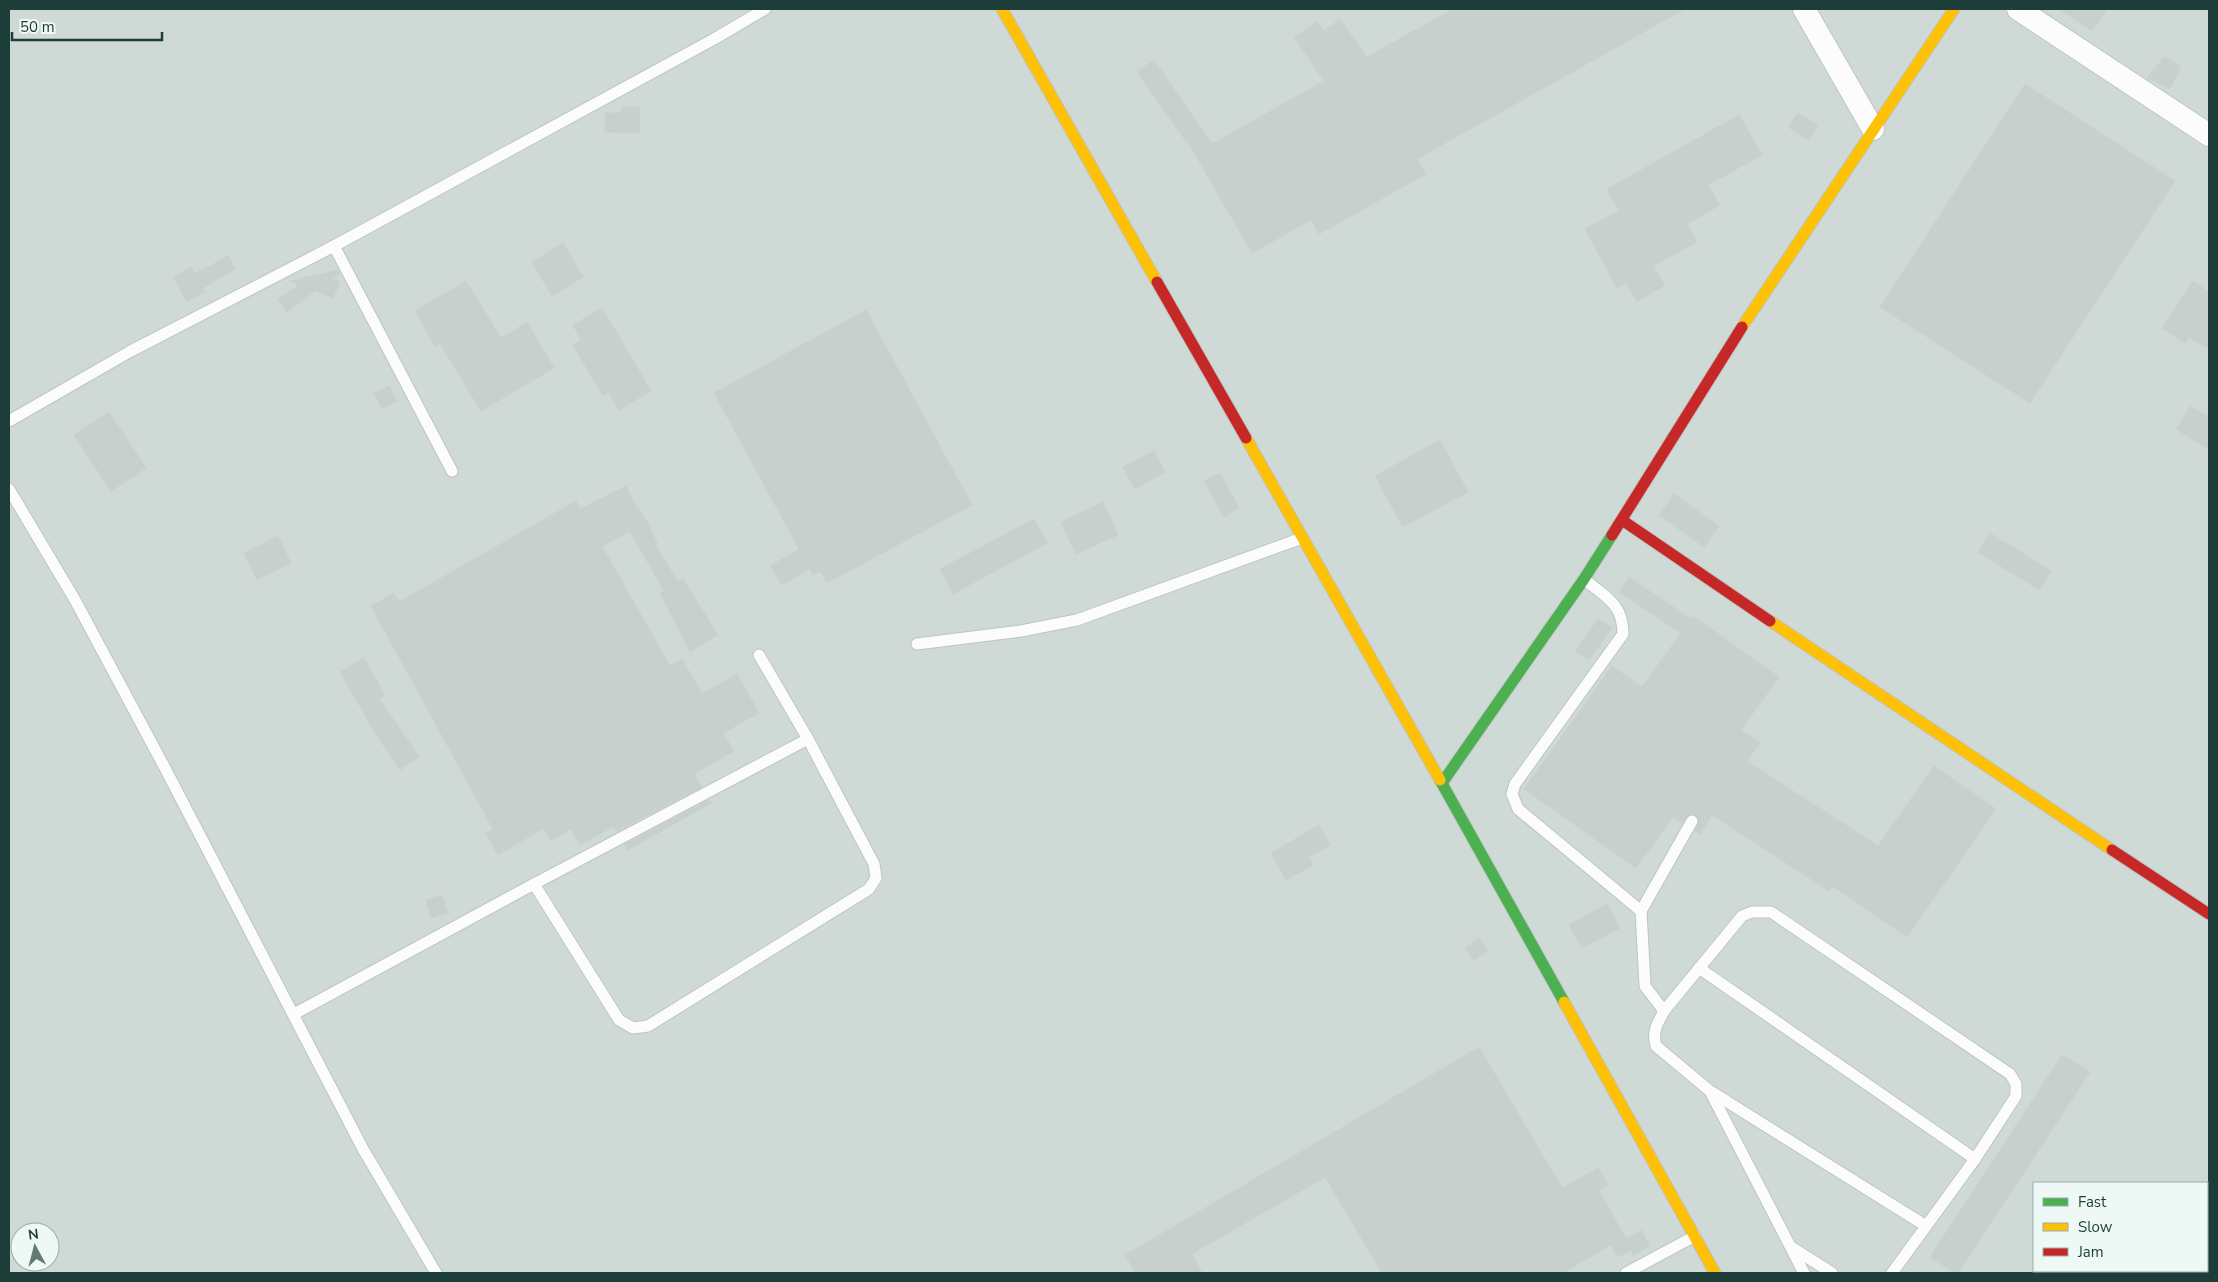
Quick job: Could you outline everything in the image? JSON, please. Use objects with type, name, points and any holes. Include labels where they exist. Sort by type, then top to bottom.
[{"type":"street","points":[[1002,9],[1442,783],[1715,1273]]},
{"type":"street","points":[[1804,9],[1873,129]]},
{"type":"street","points":[[1442,783],[1584,578],[1740,330],[1954,9]]},
{"type":"street","points":[[2018,9],[2209,135]]},
{"type":"street","points":[[1622,520],[1878,695],[2209,914]]},
{"type":"lane","points":[[9,421],[129,352],[334,246],[765,9]]},
{"type":"lane","points":[[334,246],[452,471]]},
{"type":"lane","points":[[9,489],[76,600],[363,1148],[436,1273]]},
{"type":"lane","points":[[917,644],[1021,631],[1077,620],[1302,538]]},
{"type":"lane","points":[[1584,578],[1619,608],[1623,620],[1623,634],[1515,784],[1512,794],[1518,809],[1641,911]]},
{"type":"lane","points":[[534,884],[619,1020],[632,1028],[648,1026],[869,889],[876,878],[874,864],[808,739],[759,655]]},
{"type":"lane","points":[[294,1014],[808,739]]},
{"type":"lane","points":[[1664,1011],[1646,986],[1641,911],[1692,821]]},
{"type":"lane","points":[[1892,1273],[1975,1159],[2016,1096],[2016,1084],[2010,1074],[1771,912],[1752,912],[1742,916],[1664,1011],[1655,1027],[1654,1037],[1656,1046],[1710,1091],[1926,1226]]},
{"type":"lane","points":[[1699,968],[1975,1159]]},
{"type":"lane","points":[[1710,1091],[1804,1273]]},
{"type":"lane","points":[[1626,1273],[1695,1236]]},
{"type":"lane","points":[[1791,1247],[1832,1273]]},
{"type":"shaded area","points":[[9,9],[2209,9],[2209,1273],[9,1273]]},
{"type":"building","points":[[1453,9],[1685,9],[1417,159],[1426,174],[1319,234],[1311,220],[1252,253],[1188,142],[1137,72],[1154,60],[1212,144],[1324,81],[1294,37],[1317,22],[1324,31],[1340,19],[1367,57]]},
{"type":"building","points":[[2059,9],[2107,9],[2092,31]]},
{"type":"building","points":[[2164,57],[2181,66],[2170,89],[2147,78]]},
{"type":"building","points":[[2025,84],[2175,181],[2030,403],[1880,307]]},
{"type":"building","points":[[622,107],[640,107],[640,133],[605,132],[605,113],[621,113]]},
{"type":"building","points":[[1798,113],[1818,125],[1808,140],[1788,127]]},
{"type":"building","points":[[1739,115],[1762,155],[1708,185],[1720,205],[1687,224],[1697,242],[1653,266],[1665,285],[1637,302],[1626,283],[1617,288],[1585,229],[1619,211],[1607,189]]},
{"type":"building","points":[[563,243],[583,277],[552,296],[532,262]]},
{"type":"building","points":[[228,256],[235,269],[203,288],[205,291],[187,302],[173,277],[191,267],[195,274]]},
{"type":"building","points":[[338,270],[340,274],[332,279],[340,282],[333,298],[315,291],[287,312],[278,299],[299,285],[290,281]]},
{"type":"building","points":[[466,281],[501,338],[527,322],[554,368],[481,411],[440,343],[435,346],[415,311]]},
{"type":"building","points":[[2193,281],[2209,292],[2209,349],[2189,337],[2185,343],[2162,328]]},
{"type":"building","points":[[602,308],[651,391],[619,410],[609,392],[603,396],[573,345],[581,340],[573,325]]},
{"type":"building","points":[[866,310],[972,505],[827,583],[821,571],[813,575],[810,569],[782,585],[770,566],[799,549],[714,393]]},
{"type":"building","points":[[389,386],[397,401],[382,409],[374,393]]},
{"type":"building","points":[[2191,406],[2209,417],[2209,450],[2176,429]]},
{"type":"building","points":[[109,412],[146,468],[111,491],[74,435]]},
{"type":"building","points":[[1440,440],[1468,492],[1403,527],[1375,476]]},
{"type":"building","points":[[1154,451],[1165,472],[1135,489],[1123,467]]},
{"type":"building","points":[[1220,473],[1239,508],[1224,517],[1204,481]]},
{"type":"building","points":[[626,486],[638,510],[647,522],[658,545],[656,546],[678,582],[683,579],[718,635],[690,652],[660,593],[664,591],[630,531],[602,546],[670,666],[682,659],[702,694],[737,674],[759,713],[723,733],[734,751],[694,774],[702,787],[617,831],[614,826],[580,845],[571,829],[551,841],[544,828],[498,855],[486,833],[493,829],[371,606],[394,593],[399,602],[576,501],[580,509]]},
{"type":"building","points":[[1674,494],[1719,526],[1704,547],[1659,515]]},
{"type":"building","points":[[1103,502],[1118,535],[1076,554],[1061,522]]},
{"type":"building","points":[[1034,519],[1047,543],[953,594],[940,569]]},
{"type":"building","points":[[1990,533],[2051,571],[2039,590],[1978,552]]},
{"type":"building","points":[[278,536],[291,563],[257,580],[244,553]]},
{"type":"building","points":[[1629,577],[1691,619],[1693,616],[1779,677],[1741,730],[1760,743],[1747,761],[1878,846],[1934,766],[1996,809],[1907,937],[1833,886],[1829,891],[1712,815],[1700,834],[1695,831],[1699,821],[1696,815],[1688,815],[1682,823],[1673,817],[1636,868],[1524,789],[1612,666],[1642,687],[1681,633],[1619,592]]},
{"type":"building","points":[[1598,619],[1612,628],[1589,660],[1575,651]]},
{"type":"building","points":[[364,658],[385,695],[379,698],[419,757],[400,770],[368,723],[340,672]]},
{"type":"building","points":[[709,800],[711,803],[628,850],[625,844]]},
{"type":"building","points":[[1319,825],[1330,845],[1309,857],[1313,865],[1286,880],[1271,853]]},
{"type":"building","points":[[442,895],[448,913],[431,918],[426,900]]},
{"type":"building","points":[[1607,904],[1620,928],[1582,948],[1569,925]]},
{"type":"building","points":[[1479,938],[1488,951],[1474,961],[1465,948]]},
{"type":"building","points":[[1479,1047],[1562,1188],[1598,1168],[1608,1185],[1599,1190],[1626,1239],[1641,1230],[1650,1246],[1633,1255],[1631,1250],[1618,1257],[1611,1245],[1563,1273],[1382,1273],[1325,1177],[1192,1254],[1202,1273],[1136,1273],[1125,1255]]},
{"type":"building","points":[[2062,1055],[2090,1072],[1958,1273],[1955,1273],[1930,1257]]},
{"type":"traffic: fast","points":[[1442,783],[1584,579],[1612,535]]},
{"type":"traffic: fast","points":[[1440,780],[1564,1002]]},
{"type":"traffic: slow","points":[[1002,9],[1157,282]]},
{"type":"traffic: slow","points":[[1742,327],[1954,9]]},
{"type":"traffic: slow","points":[[1246,438],[1440,780]]},
{"type":"traffic: slow","points":[[1770,621],[2112,850]]},
{"type":"traffic: slow","points":[[1564,1002],[1715,1273]]},
{"type":"traffic: jam","points":[[1157,282],[1246,438]]},
{"type":"traffic: jam","points":[[1612,535],[1742,327]]},
{"type":"traffic: jam","points":[[1622,520],[1770,621]]},
{"type":"traffic: jam","points":[[2112,850],[2209,914]]}]
